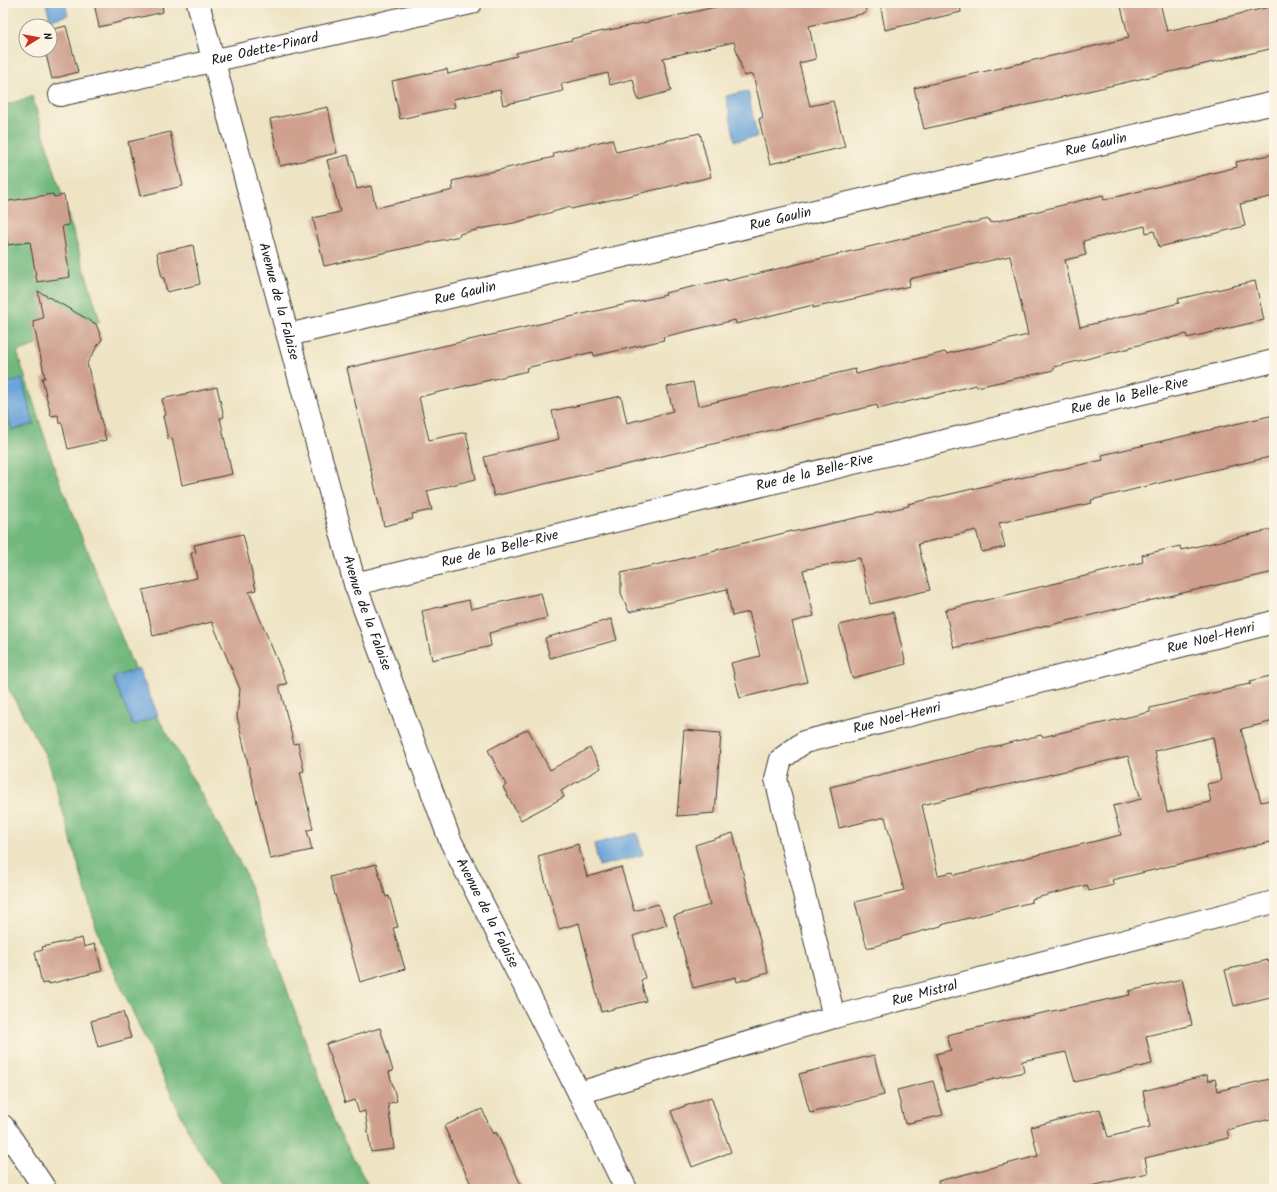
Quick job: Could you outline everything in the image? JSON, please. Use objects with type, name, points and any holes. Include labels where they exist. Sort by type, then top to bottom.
[{"type":"street","name":"Avenue de la Falaise","points":[[198,3],[355,584],[450,840],[579,1093],[626,1189]]},
{"type":"street","name":"Rue Odette-Pinard","points":[[60,96],[471,3]]},
{"type":"street","name":"Rue Gaulin","points":[[288,335],[1274,104]]},
{"type":"street","name":"Rue de la Belle-Rive","points":[[355,584],[1274,361]]},
{"type":"street","name":"Rue Noel-Henri","points":[[834,1017],[776,779],[781,759],[804,742],[1274,622]]},
{"type":"street","name":"Rue Mistral","points":[[579,1093],[834,1017],[1274,902]]},
{"type":"street","points":[[3,1126],[45,1189]]},
{"type":"green space","points":[[32,96],[100,321],[17,352],[57,475],[143,691],[244,870],[336,1126],[370,1189],[225,1189],[194,1143],[101,944],[48,760],[3,679],[3,106]]},
{"type":"water","points":[[46,3],[65,3],[68,15],[57,18],[50,18]]},
{"type":"water","points":[[748,91],[757,137],[735,141],[726,96]]},
{"type":"water","points":[[22,379],[34,424],[12,430],[3,395],[3,384]]},
{"type":"water","points":[[138,668],[158,715],[133,726],[113,678]]},
{"type":"water","points":[[637,833],[643,855],[599,866],[594,844]]},
{"type":"building","points":[[94,3],[162,3],[163,12],[99,27]]},
{"type":"building","points":[[733,3],[865,3],[866,13],[809,26],[816,59],[799,63],[810,106],[833,101],[845,147],[770,164],[759,119],[763,117],[753,74],[744,76],[734,42],[663,58],[671,91],[638,100],[633,79],[610,85],[608,73],[561,84],[563,91],[503,105],[500,90],[453,99],[455,107],[400,119],[392,81],[447,69],[448,74],[517,56],[516,53],[599,32]]},
{"type":"building","points":[[880,3],[960,3],[961,12],[885,30]]},
{"type":"building","points":[[1120,3],[1160,3],[1167,31],[1274,6],[1274,48],[924,129],[914,88],[1129,38]]},
{"type":"building","points":[[66,26],[78,72],[52,79],[47,58],[58,58],[58,28]]},
{"type":"building","points":[[328,107],[337,153],[280,166],[270,119]]},
{"type":"building","points":[[170,132],[183,186],[140,196],[128,142]]},
{"type":"building","points":[[700,133],[711,177],[571,209],[570,207],[514,223],[459,234],[460,236],[324,266],[313,218],[340,212],[327,160],[348,155],[357,189],[371,186],[376,208],[453,190],[452,181],[554,157],[553,153],[612,139],[616,152]]},
{"type":"building","points":[[1274,154],[1274,196],[1240,204],[1245,226],[1159,247],[1154,231],[1146,233],[1145,226],[1083,241],[1086,255],[1065,260],[1080,327],[1179,303],[1178,299],[1255,281],[1264,320],[1187,338],[1187,334],[1130,347],[1054,367],[1054,370],[977,387],[976,385],[878,409],[877,405],[494,496],[484,457],[559,439],[552,411],[621,396],[627,423],[673,411],[667,387],[693,382],[698,406],[855,369],[856,374],[945,352],[946,354],[1028,335],[1010,256],[909,279],[910,286],[813,308],[813,305],[736,324],[735,320],[663,337],[664,340],[594,356],[593,352],[526,368],[527,371],[419,397],[429,440],[466,432],[476,479],[427,491],[432,510],[412,514],[413,519],[384,526],[347,368],[666,295],[665,293],[727,279],[727,281],[952,227],[989,219],[990,223],[1103,195],[1104,200],[1237,167],[1236,162]]},
{"type":"building","points":[[53,194],[54,197],[64,195],[69,225],[62,226],[70,277],[37,282],[30,242],[8,245],[6,234],[3,235],[3,202]]},
{"type":"building","points":[[193,245],[200,284],[167,292],[164,278],[162,278],[157,253]]},
{"type":"building","points":[[38,291],[96,324],[102,339],[87,363],[106,440],[68,449],[62,423],[59,423],[58,415],[51,416],[42,378],[45,378],[33,321],[43,318]]},
{"type":"building","points":[[217,387],[224,417],[220,418],[232,474],[182,485],[172,438],[168,439],[163,416],[166,415],[162,399]]},
{"type":"building","points":[[1274,415],[1274,456],[1091,500],[1092,503],[999,523],[1005,547],[982,552],[976,530],[918,544],[930,590],[870,604],[860,558],[803,570],[814,616],[792,622],[807,682],[740,698],[731,663],[760,656],[749,612],[732,616],[727,589],[629,612],[621,593],[621,573],[716,551],[792,531],[909,506],[908,504],[1103,460],[1102,455]]},
{"type":"building","points":[[1274,529],[1274,572],[954,648],[945,610],[1143,562],[1142,555],[1180,546],[1181,550]]},
{"type":"building","points":[[243,534],[256,590],[249,592],[287,684],[279,685],[294,744],[298,743],[304,771],[300,772],[313,829],[307,830],[312,850],[270,859],[237,716],[240,689],[212,622],[153,636],[143,590],[197,578],[191,553],[196,552],[194,545]]},
{"type":"building","points":[[541,593],[547,618],[489,633],[491,646],[432,660],[422,611],[469,600],[471,609]]},
{"type":"building","points":[[893,612],[906,664],[852,678],[839,625]]},
{"type":"building","points":[[611,619],[617,640],[550,658],[545,638]]},
{"type":"building","points":[[1274,675],[1274,721],[1241,729],[1261,802],[1274,799],[1274,841],[1112,880],[1114,885],[1089,891],[1087,885],[1032,899],[1032,902],[941,925],[901,937],[901,939],[867,948],[855,902],[904,890],[885,817],[839,828],[830,787],[1041,735],[1042,737],[1150,712],[1150,708],[1251,684],[1250,681]],"holes":[[[1213,737],[1221,781],[1207,784],[1211,802],[1167,812],[1155,751]],[[1128,756],[1141,799],[1113,806],[1121,835],[954,875],[953,872],[938,875],[922,805]]]},
{"type":"building","points":[[528,729],[550,770],[590,748],[601,768],[561,791],[564,797],[521,820],[503,787],[506,785],[488,750]]},
{"type":"building","points":[[684,730],[721,733],[715,813],[677,816]]},
{"type":"building","points":[[733,833],[768,973],[737,982],[736,977],[693,988],[674,916],[710,905],[695,845]]},
{"type":"building","points":[[578,844],[587,877],[621,867],[634,911],[658,904],[667,925],[633,936],[645,978],[641,980],[646,1001],[601,1012],[579,923],[559,929],[538,856]]},
{"type":"building","points":[[376,864],[386,897],[389,896],[398,927],[393,928],[405,969],[360,982],[330,877]]},
{"type":"building","points":[[82,938],[84,947],[95,944],[102,971],[49,984],[49,982],[42,984],[35,952],[43,950],[42,947]]},
{"type":"building","points":[[1268,960],[1268,962],[1274,960],[1274,996],[1234,1006],[1225,970]]},
{"type":"building","points":[[1182,979],[1192,1025],[1146,1036],[1152,1064],[1075,1082],[1066,1052],[1022,1061],[1024,1072],[945,1091],[936,1054],[951,1050],[947,1035],[1009,1020],[1130,995],[1129,991]]},
{"type":"building","points":[[123,1012],[131,1038],[98,1047],[91,1021]]},
{"type":"building","points":[[380,1028],[393,1071],[389,1072],[397,1101],[388,1104],[394,1149],[371,1152],[365,1111],[359,1113],[355,1100],[345,1103],[326,1044]]},
{"type":"building","points":[[874,1055],[884,1095],[810,1113],[799,1074]]},
{"type":"building","points":[[1207,1075],[1208,1081],[1215,1079],[1218,1091],[1274,1078],[1274,1118],[1227,1130],[1229,1138],[1145,1158],[1148,1173],[1078,1189],[939,1189],[938,1181],[1038,1156],[1031,1127],[1100,1109],[1108,1137],[1150,1127],[1143,1091]]},
{"type":"building","points":[[933,1081],[943,1115],[905,1124],[897,1090]]},
{"type":"building","points":[[711,1097],[731,1152],[692,1167],[671,1111]]},
{"type":"building","points":[[482,1109],[493,1134],[496,1132],[523,1189],[473,1189],[444,1126]]}]
